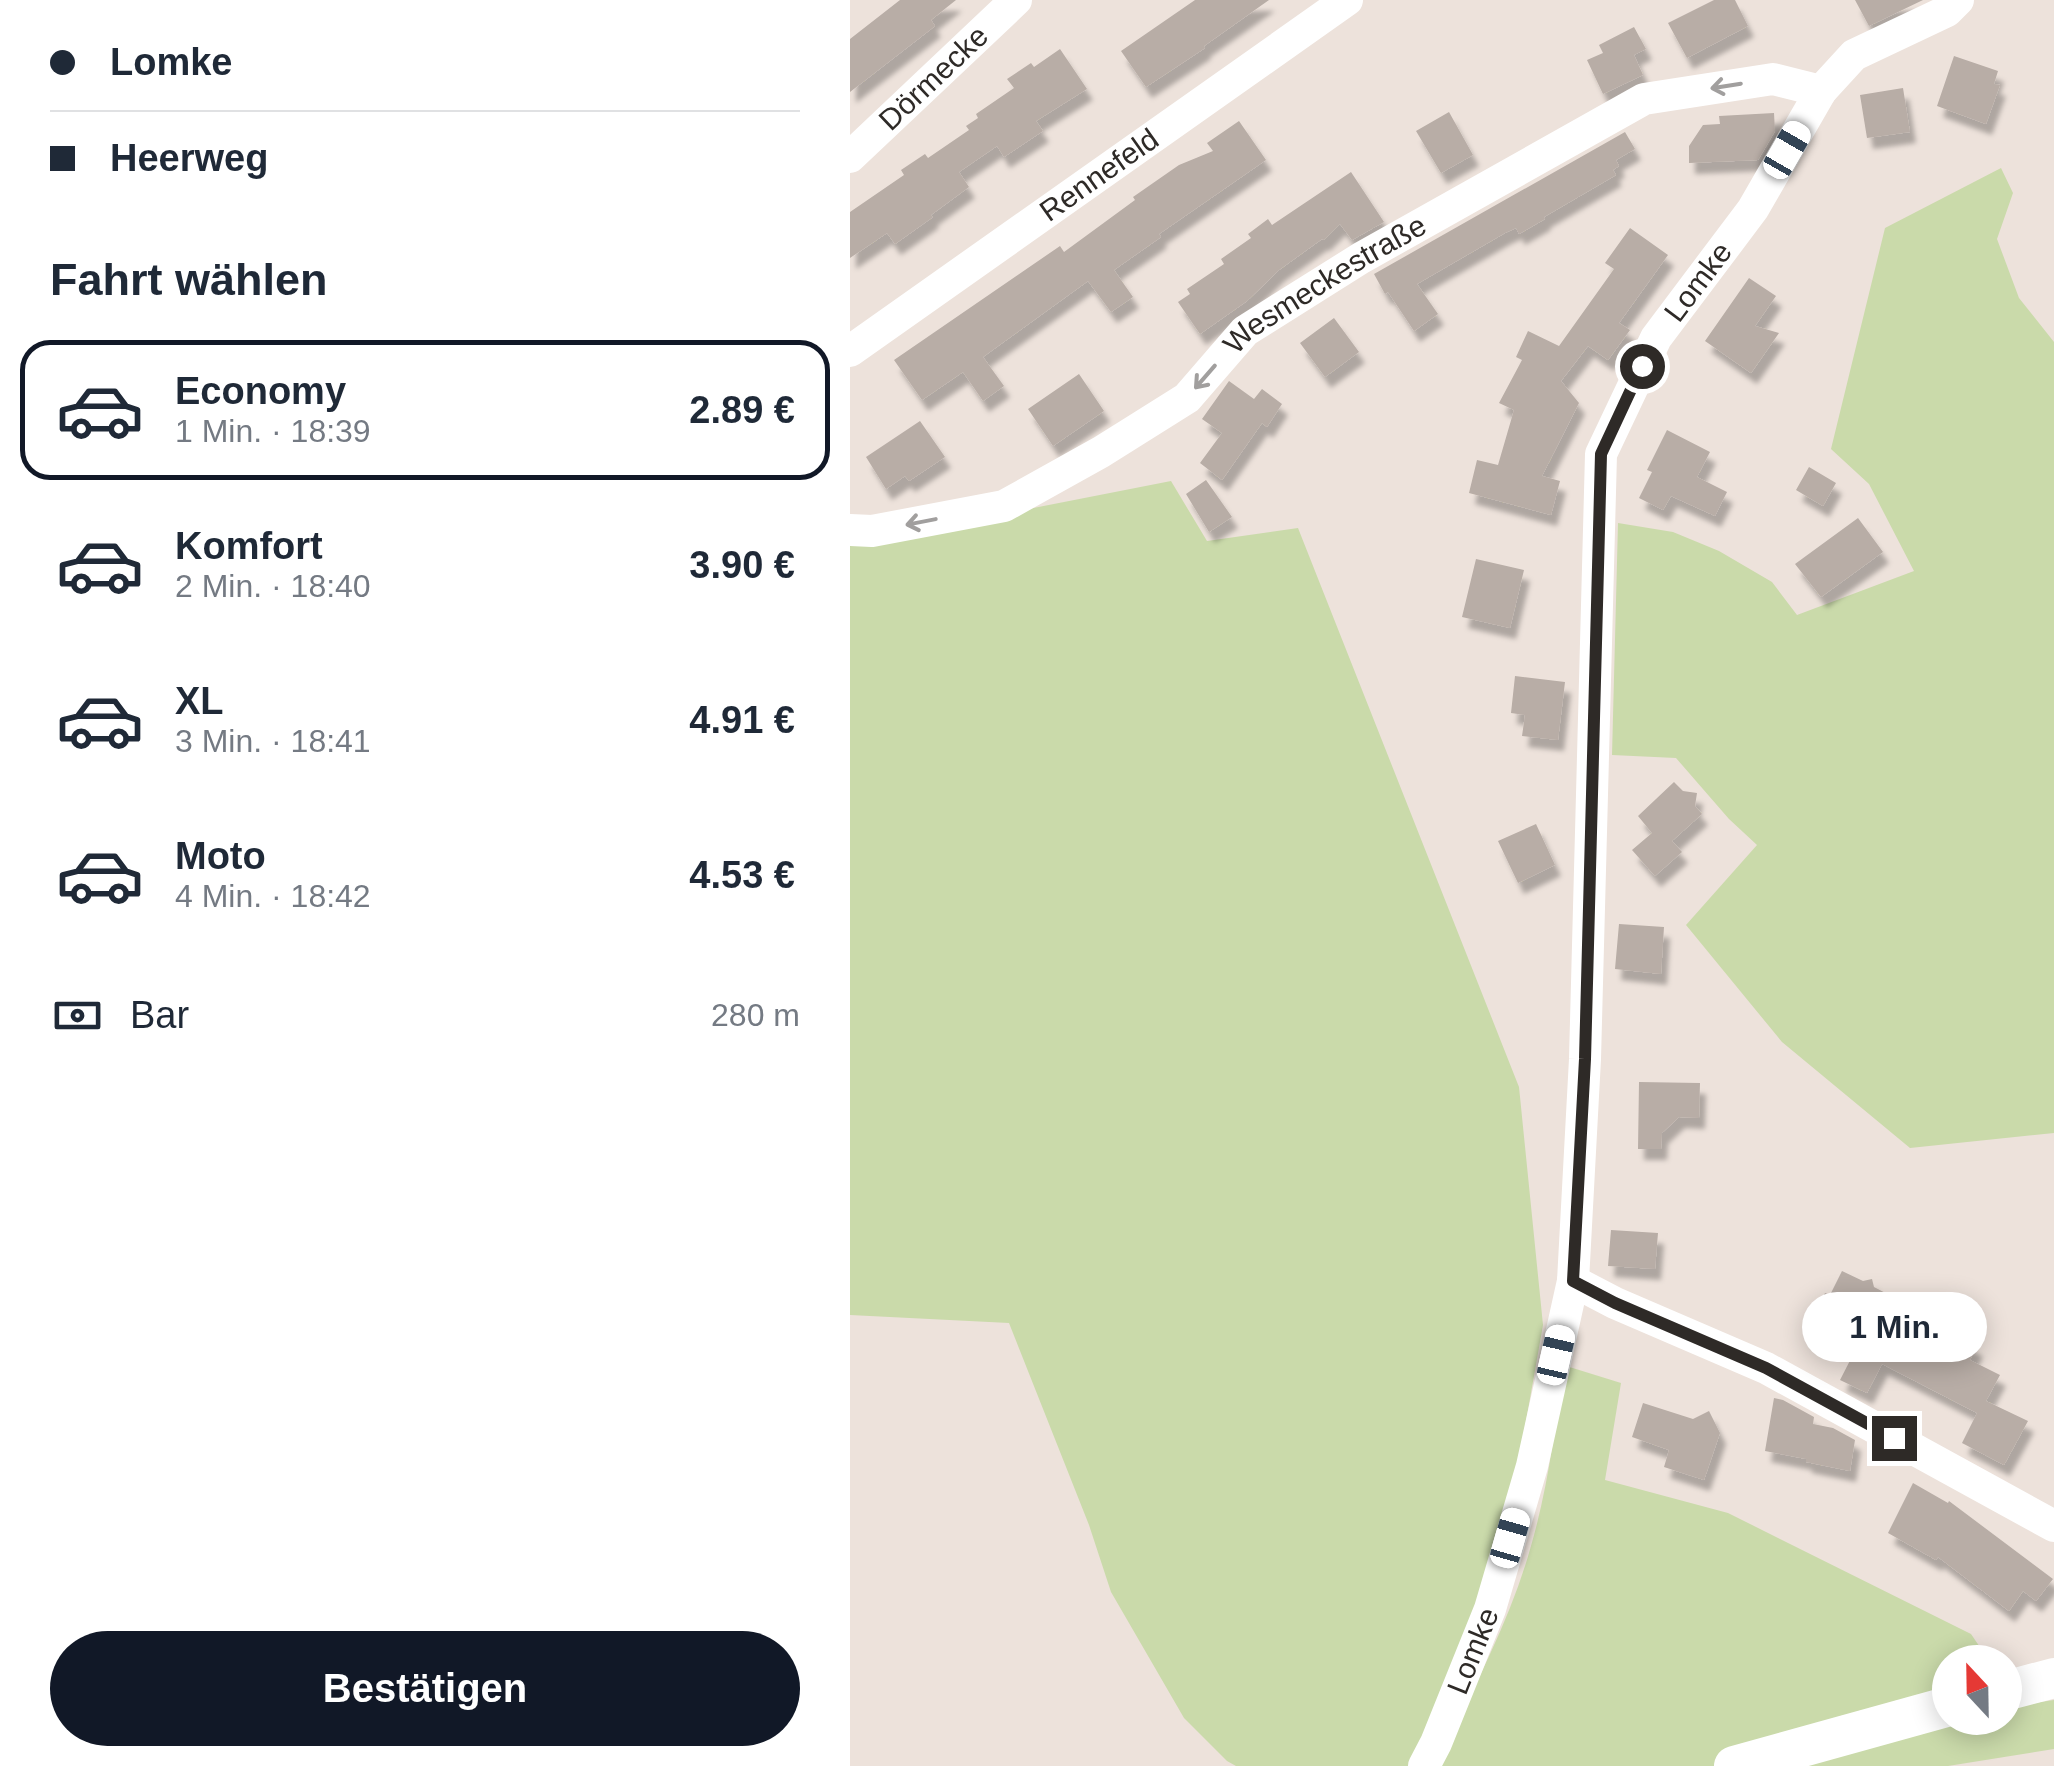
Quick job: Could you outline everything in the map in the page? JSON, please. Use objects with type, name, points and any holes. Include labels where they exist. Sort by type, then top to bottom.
[{"type":"street","name":"Dörmecke","points":[[850,157],[1016,0]]},
{"type":"street","name":"Rennefeld","points":[[850,351],[1347,0]]},
{"type":"street","name":"Lomke","points":[[1424,1766],[1490,1610],[1532,1466],[1573,1281],[1585,1059],[1601,454],[1656,338],[1753,209],[1821,91],[1854,56],[1947,11],[1958,0]]},
{"type":"street","name":"Wesmeckestraße","points":[[850,530],[872,531],[1004,506],[1187,398],[1245,331],[1278,310],[1361,258],[1644,99],[1773,79],[1821,91]]},
{"type":"street","points":[[1573,1281],[1766,1368],[2054,1526]]},
{"type":"street","points":[[2022,1686],[2054,1678]]},
{"type":"street","points":[[1734,1766],[1932,1711]]},
{"type":"green space","points":[[2001,168],[2013,193],[1997,239],[2019,298],[2054,342],[2054,1133],[1910,1148],[1782,1042],[1686,925],[1757,845],[1676,758],[1612,755],[1618,523],[1673,532],[1719,551],[1772,582],[1797,615],[1914,571],[1869,484],[1831,449],[1885,228]]},
{"type":"green space","points":[[1171,481],[1207,541],[1298,528],[1519,1087],[1543,1325],[1520,1455],[1447,1743],[1494,1646],[1523,1572],[1547,1479],[1563,1365],[1621,1383],[1605,1480],[1728,1513],[1971,1634],[1978,1645],[1932,1645],[1932,1735],[2022,1735],[2022,1705],[2054,1700],[2054,1749],[1948,1766],[1236,1766],[1184,1718],[1111,1592],[1089,1525],[1009,1323],[850,1315],[850,544]]},
{"type":"building","points":[[900,0],[956,0],[931,20],[935,26],[850,92],[850,39]]},
{"type":"building","points":[[1195,0],[1269,0],[1146,87],[1121,51]]},
{"type":"building","points":[[1714,0],[1735,0],[1748,26],[1687,58],[1668,23]]},
{"type":"building","points":[[1855,0],[1923,0],[1869,26]]},
{"type":"building","points":[[1634,27],[1646,49],[1634,55],[1643,75],[1603,94],[1587,60],[1603,53],[1599,45]]},
{"type":"building","points":[[1060,49],[1087,89],[1036,121],[1043,131],[1004,157],[997,146],[959,172],[969,187],[933,217],[895,244],[887,233],[850,258],[850,212],[904,175],[901,170],[925,154],[928,158],[969,130],[966,126],[978,118],[976,114],[1014,88],[1007,79]]},
{"type":"building","points":[[1954,56],[1998,71],[1994,84],[2000,85],[1986,124],[1937,106]]},
{"type":"building","points":[[1903,88],[1910,132],[1867,138],[1860,95]]},
{"type":"building","points":[[1449,112],[1473,155],[1441,173],[1416,131]]},
{"type":"building","points":[[1774,113],[1775,131],[1758,160],[1689,163],[1689,146],[1703,125],[1720,124],[1719,116]]},
{"type":"building","points":[[1239,121],[1266,160],[1114,270],[1133,297],[1111,312],[1088,281],[983,357],[1004,386],[983,401],[963,372],[922,400],[894,360],[1060,246],[1064,252],[1179,165],[1213,151],[1207,143]]},
{"type":"building","points":[[1625,132],[1635,149],[1616,160],[1616,175],[1519,234],[1516,228],[1505,233],[1417,284],[1438,314],[1414,331],[1374,274]]},
{"type":"building","points":[[1351,172],[1384,222],[1352,240],[1340,224],[1324,240],[1279,270],[1247,301],[1200,334],[1178,302],[1190,294],[1187,289],[1224,264],[1221,259],[1251,238],[1248,234],[1268,219],[1272,225]]},
{"type":"building","points":[[1630,228],[1668,255],[1619,323],[1630,330],[1608,360],[1588,346],[1561,381],[1579,403],[1542,476],[1560,481],[1551,515],[1469,493],[1477,460],[1498,465],[1514,410],[1499,403],[1522,360],[1516,357],[1528,331],[1559,346],[1614,269],[1605,263]]},
{"type":"building","points":[[1749,278],[1776,296],[1755,326],[1779,333],[1751,373],[1705,341]]},
{"type":"building","points":[[1334,318],[1359,352],[1325,377],[1300,343]]},
{"type":"building","points":[[1079,374],[1104,411],[1053,446],[1028,409]]},
{"type":"building","points":[[1229,381],[1254,399],[1262,389],[1282,404],[1267,427],[1262,423],[1222,480],[1200,463],[1222,433],[1202,419]]},
{"type":"building","points":[[920,421],[945,457],[909,481],[905,476],[886,489],[866,457]]},
{"type":"building","points":[[1667,430],[1710,452],[1697,477],[1727,492],[1715,516],[1671,496],[1663,510],[1639,498],[1652,472],[1647,470]]},
{"type":"building","points":[[1809,467],[1836,483],[1823,506],[1796,490]]},
{"type":"building","points":[[1206,480],[1232,517],[1209,532],[1186,494]]},
{"type":"building","points":[[1858,518],[1883,552],[1821,597],[1795,564]]},
{"type":"building","points":[[1476,559],[1524,570],[1510,628],[1462,617]]},
{"type":"building","points":[[1515,676],[1565,682],[1558,740],[1522,736],[1525,715],[1511,713]]},
{"type":"building","points":[[1674,782],[1683,791],[1697,793],[1695,806],[1702,814],[1672,841],[1682,852],[1655,876],[1632,850],[1652,833],[1638,816]]},
{"type":"building","points":[[1536,824],[1555,865],[1518,883],[1498,841]]},
{"type":"building","points":[[1619,924],[1664,927],[1661,974],[1615,969]]},
{"type":"building","points":[[1639,1082],[1700,1083],[1699,1118],[1679,1117],[1662,1133],[1661,1149],[1638,1149]]},
{"type":"building","points":[[1611,1230],[1658,1233],[1655,1269],[1608,1266]]},
{"type":"building","points":[[1842,1271],[1863,1281],[1872,1279],[1874,1287],[1895,1298],[1891,1306],[1950,1337],[1953,1333],[1977,1346],[1970,1360],[2000,1375],[1986,1401],[2028,1421],[2004,1465],[1962,1443],[1977,1413],[1882,1364],[1867,1393],[1840,1380],[1859,1343],[1812,1318]]},
{"type":"building","points":[[1774,1398],[1814,1417],[1813,1424],[1833,1428],[1855,1440],[1850,1471],[1765,1451]]},
{"type":"building","points":[[1643,1403],[1693,1419],[1709,1411],[1720,1433],[1704,1480],[1664,1467],[1669,1450],[1632,1437]]},
{"type":"building","points":[[1913,1483],[1949,1501],[2053,1579],[2036,1601],[2023,1591],[2009,1611],[1938,1557],[1936,1560],[1888,1533]]},
{"type":"route","points":[[1642,366],[1601,454],[1585,1059],[1573,1281],[1766,1368],[1894,1438]]}]
